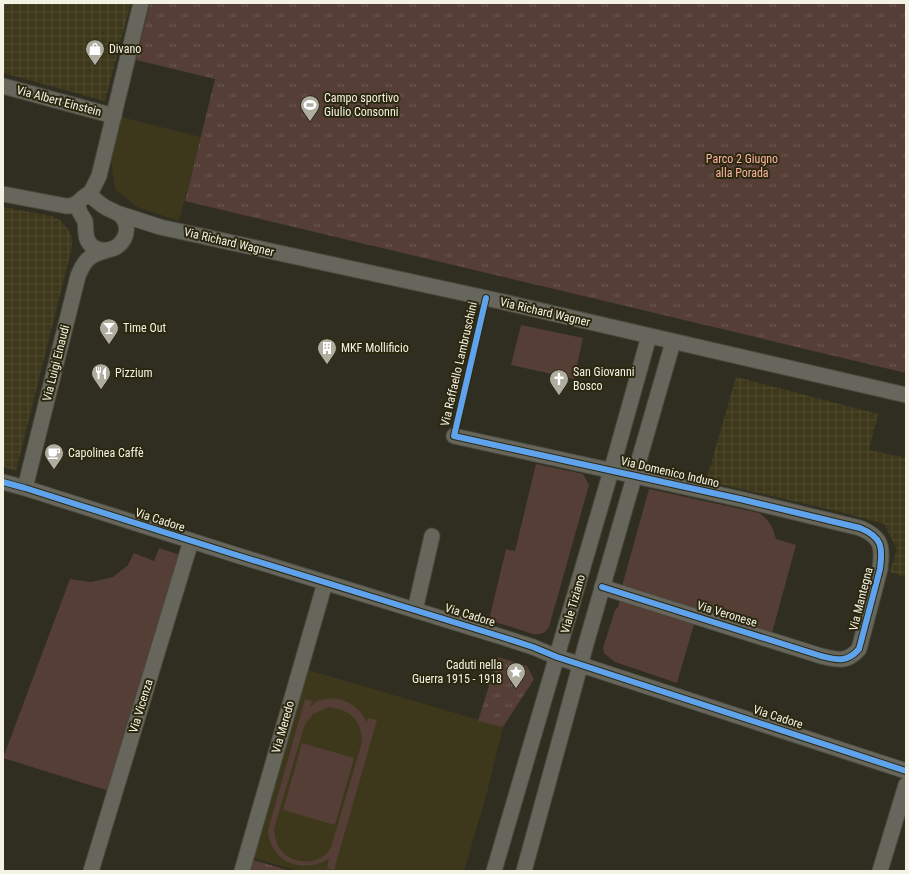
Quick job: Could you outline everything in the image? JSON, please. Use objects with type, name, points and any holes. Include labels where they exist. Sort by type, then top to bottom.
[{"type":"street","points":[[3,194],[70,206],[82,200],[91,192],[99,176],[141,3]]},
{"type":"street","name":"Via Albert Einstein","points":[[3,86],[114,116]]},
{"type":"street","points":[[99,176],[105,199],[110,208],[124,220],[126,228],[125,238],[121,243]]},
{"type":"street","name":"Via Richard Wagner","points":[[82,200],[90,196],[104,207],[117,213],[160,227],[486,298],[906,395]]},
{"type":"street","points":[[82,200],[78,209],[85,221],[87,240],[92,247],[105,251]]},
{"type":"street","name":"Via Richard Wagner","points":[[121,243],[140,231],[160,227]]},
{"type":"street","name":"Via Luigi Einaudi","points":[[25,488],[78,276],[82,266],[88,258],[92,255],[116,248],[121,243]]},
{"type":"street","name":"Viale Tiziano","points":[[494,871],[612,470],[649,336]]},
{"type":"street","name":"Viale Tiziano","points":[[524,871],[580,664],[673,342]]},
{"type":"street","name":"Via Domenico Induno","points":[[454,436],[740,499],[860,528],[870,532],[877,538]]},
{"type":"street","name":"Via Cadore","points":[[3,482],[533,647],[557,657],[906,771]]},
{"type":"street","points":[[415,610],[432,536]]},
{"type":"street","name":"Via Mantegna","points":[[845,659],[853,656],[859,649],[866,626],[882,556],[881,546],[877,538]]},
{"type":"street","name":"Via Vicenza","points":[[91,871],[191,541]]},
{"type":"street","name":"Via Meredo","points":[[242,871],[325,583]]},
{"type":"street","name":"Via Veronese","points":[[602,587],[821,656],[837,660],[845,659]]},
{"type":"street","points":[[880,871],[906,785]]},
{"type":"shaded area","points":[[3,3],[131,3],[105,101],[3,73]]},
{"type":"shaded area","points":[[121,117],[201,137],[179,221],[137,207],[115,189],[111,158]]},
{"type":"shaded area","points":[[3,207],[52,216],[60,220],[68,229],[72,238],[72,247],[16,471],[3,467]]},
{"type":"shaded area","points":[[736,377],[878,414],[869,450],[906,458],[906,577],[890,572],[897,549],[884,524],[841,512],[706,481]]},
{"type":"shaded area","points":[[308,670],[503,727],[486,796],[464,871],[300,871],[253,858]]},
{"type":"green space","name":"Parco 2 Giugno alla Porada","points":[[150,3],[906,3],[906,373],[185,201],[215,79],[136,60]]},
{"type":"green space","points":[[521,325],[583,338],[574,379],[511,365]]},
{"type":"green space","points":[[536,464],[583,474],[589,485],[549,627],[541,634],[533,634],[489,620],[506,549],[515,551]]},
{"type":"green space","points":[[649,489],[759,513],[770,524],[776,539],[796,545],[772,633],[622,586]]},
{"type":"green space","points":[[159,548],[180,555],[109,791],[3,758],[70,579],[91,582],[113,577],[128,565],[134,553],[154,561]]},
{"type":"green space","points":[[620,600],[694,624],[677,683],[615,662],[604,653],[603,648],[615,610],[618,607]]},
{"type":"green space","points":[[498,657],[527,666],[534,679],[503,727],[478,721]]},
{"type":"green space","points":[[331,698],[343,700],[356,708],[367,722],[368,718],[377,720],[334,870],[327,868],[329,859],[319,863],[298,865],[281,858],[275,851],[270,841],[268,830],[305,699],[312,701],[310,707],[317,701]],"holes":[[[329,707],[337,708],[349,714],[357,722],[360,728],[362,742],[332,844],[328,852],[323,857],[317,860],[304,862],[285,855],[279,848],[274,829],[305,724],[313,714]]]},
{"type":"green space","points":[[302,743],[354,758],[335,825],[283,810]]},
{"type":"green space","points":[[250,859],[291,871],[247,871]]},
{"type":"cycle path","name":"Via Raffaello Lambruschini","points":[[486,298],[454,436],[740,499],[860,528],[873,535],[877,539],[881,549],[880,569],[859,649],[850,657],[842,659],[832,659],[821,656],[602,587]]},
{"type":"cycle path","points":[[3,482],[502,637],[557,657],[906,771]]},
{"type":"place","name":"Divano","points":[[95,66]]},
{"type":"place","name":"Campo sportivo Giulio Consonni","points":[[310,122]]},
{"type":"place","name":"Time Out","points":[[109,345]]},
{"type":"place","name":"MKF Mollificio","points":[[327,365]]},
{"type":"place","name":"Pizzium","points":[[101,390]]},
{"type":"place","name":"San Giovanni Bosco","points":[[559,396]]},
{"type":"place","name":"Capolinea Caffè","points":[[54,470]]},
{"type":"place","name":"Caduti nella Guerra 1915 - 1918","points":[[516,689]]}]
